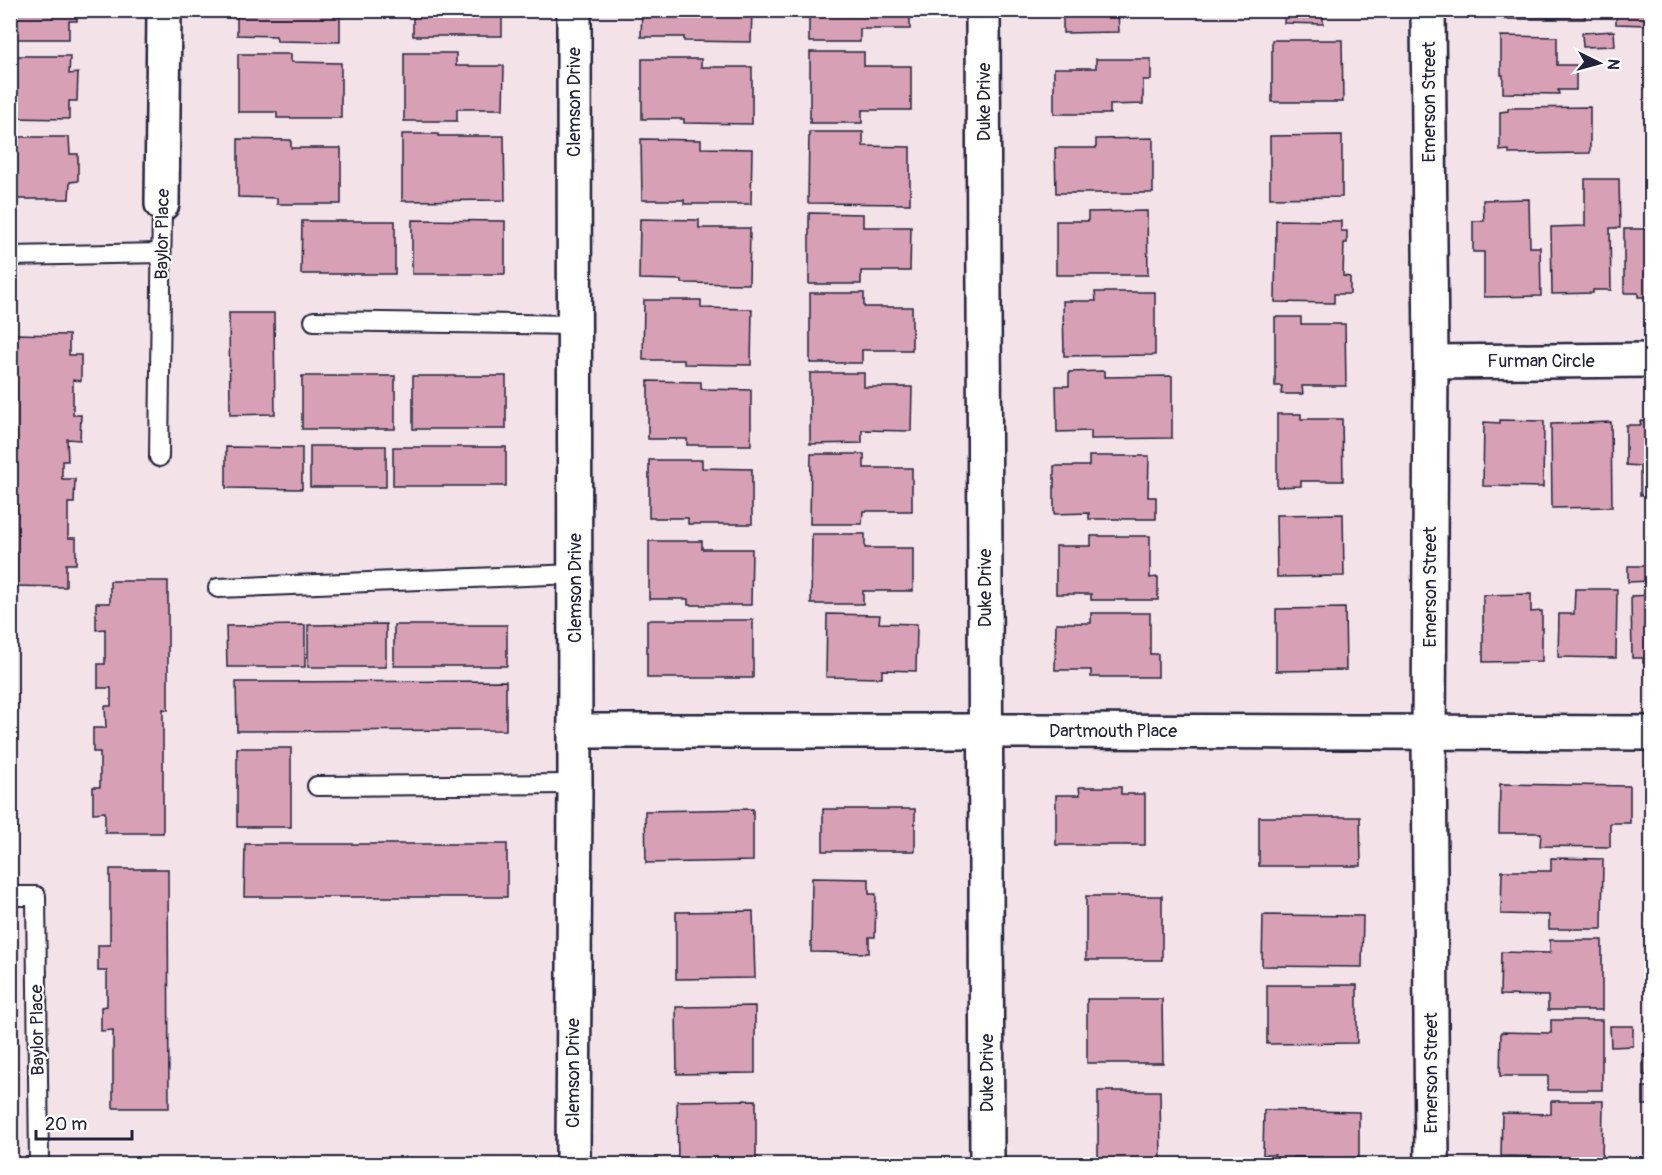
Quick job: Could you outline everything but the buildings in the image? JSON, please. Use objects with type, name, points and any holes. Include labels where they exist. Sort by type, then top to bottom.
[{"type":"street","name":"Baylor Place","points":[[162,204],[164,10]]},
{"type":"street","name":"Clemson Drive","points":[[573,1164],[574,10]]},
{"type":"street","name":"Duke Drive","points":[[983,10],[987,1164]]},
{"type":"street","name":"Emerson Street","points":[[1428,10],[1432,1164]]},
{"type":"street","name":"Furman Circle","points":[[1431,362],[1652,360]]},
{"type":"street","name":"Dartmouth Place","points":[[575,731],[1652,733]]},
{"type":"lane","name":"Baylor Place","points":[[159,457],[162,204]]},
{"type":"lane","points":[[10,256],[161,253]]},
{"type":"lane","points":[[314,321],[575,325]]},
{"type":"lane","points":[[218,588],[575,574]]},
{"type":"lane","points":[[317,786],[575,784]]},
{"type":"lane","name":"Baylor Place","points":[[10,896],[36,896],[39,1164]]}]
